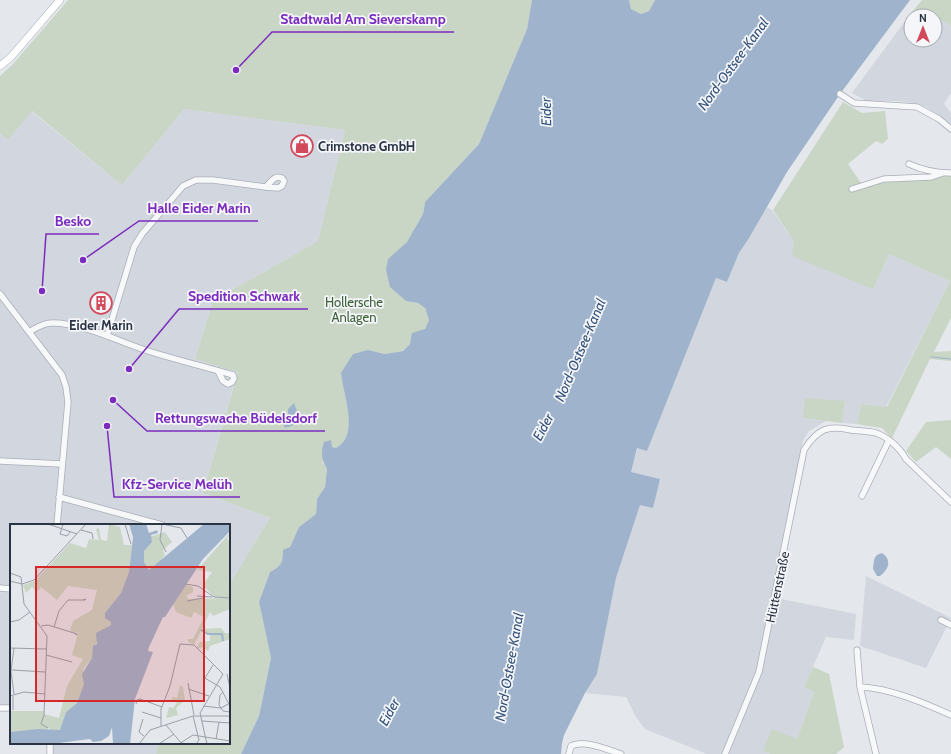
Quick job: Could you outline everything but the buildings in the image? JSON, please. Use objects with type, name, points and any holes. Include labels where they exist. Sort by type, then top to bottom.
[{"type":"main road","points":[[0,66],[11,57],[60,0]]},
{"type":"street","points":[[840,94],[854,103],[917,107],[939,119],[951,130]]},
{"type":"street","points":[[909,164],[921,169],[951,173]]},
{"type":"street","points":[[852,189],[884,179],[931,177],[943,173]]},
{"type":"street","points":[[107,336],[134,248],[142,234],[183,186],[196,180],[213,180],[266,187]]},
{"type":"street","points":[[0,294],[60,372],[66,387],[68,402],[56,524]]},
{"type":"street","points":[[29,332],[42,325],[50,323],[69,324],[143,349],[218,371]]},
{"type":"street","name":"Hüttenstraße","points":[[725,754],[760,672],[804,450],[815,435],[832,428],[877,433],[889,440]]},
{"type":"street","points":[[862,496],[889,440],[906,459],[951,502]]},
{"type":"street","points":[[0,461],[62,464]]},
{"type":"street","points":[[59,497],[158,524]]},
{"type":"street","points":[[0,588],[10,589]]},
{"type":"street","points":[[941,620],[951,625]]},
{"type":"street","points":[[857,650],[860,687],[876,754]]},
{"type":"street","points":[[860,687],[869,687],[915,699],[951,715]]},
{"type":"street","points":[[569,754],[570,748],[573,745],[582,744],[599,746],[622,754]]},
{"type":"shaded area","points":[[943,21],[951,26],[951,93],[944,104],[951,113],[951,127],[940,116],[926,107],[898,101],[867,101],[852,93],[903,24],[903,48],[943,48]]},
{"type":"shaded area","points":[[184,109],[345,130],[318,241],[213,301],[195,359],[238,371],[203,493],[270,518],[230,583],[230,524],[10,524],[10,709],[0,708],[0,133],[8,139],[31,111],[122,185]]},
{"type":"shaded area","points":[[767,207],[772,210],[794,241],[873,289],[889,254],[950,281],[886,407],[861,404],[857,424],[842,423],[845,401],[803,418],[826,421],[809,431],[803,441],[771,597],[856,614],[854,640],[826,637],[804,687],[814,692],[797,739],[763,751],[770,754],[707,754],[645,729],[636,717],[626,697],[585,693],[597,674],[616,578],[640,504],[653,508],[659,479],[630,472],[638,447],[647,451],[716,278],[727,282],[739,253]]},
{"type":"shaded area","points":[[866,576],[951,618],[926,668],[860,646]]},
{"type":"shaded area","points":[[49,744],[159,744],[156,754],[49,754]]},
{"type":"green space","name":"Hollersche Anlagen","points":[[68,0],[532,0],[527,29],[479,144],[425,202],[423,214],[407,243],[388,259],[406,301],[418,303],[425,308],[429,320],[425,329],[403,351],[385,354],[368,350],[341,373],[347,403],[349,424],[347,434],[343,442],[336,448],[332,447],[322,462],[327,468],[325,487],[317,499],[316,514],[299,527],[279,567],[270,572],[259,602],[271,658],[259,716],[241,754],[156,754],[159,744],[230,744],[230,583],[270,518],[203,493],[238,372],[195,359],[213,301],[318,241],[345,130],[184,109],[122,185],[32,111],[8,140],[0,133],[0,76],[13,64]]},
{"type":"green space","points":[[629,0],[655,0],[649,11],[641,14],[631,9]]},
{"type":"green space","points":[[922,0],[951,0],[951,26],[943,21],[943,8],[915,8]]},
{"type":"green space","points":[[843,102],[862,113],[885,111],[888,139],[882,144],[876,141],[848,164],[861,183],[850,187],[852,191],[884,181],[951,175],[951,318],[934,352],[951,351],[951,361],[930,359],[892,438],[882,428],[857,424],[861,404],[887,407],[950,281],[889,254],[873,289],[792,256],[794,241],[773,210]]},
{"type":"green space","points":[[805,398],[845,401],[842,423],[803,418]]},
{"type":"green space","points":[[951,420],[951,459],[936,447],[916,462],[906,451],[926,422]]},
{"type":"green space","points":[[813,667],[829,674],[844,747],[836,754],[770,754],[763,751],[772,729],[797,739],[814,692],[804,687]]},
{"type":"water","points":[[532,0],[629,0],[631,9],[641,14],[649,11],[655,0],[910,0],[840,94],[787,172],[739,253],[727,282],[716,278],[647,451],[637,448],[631,472],[660,479],[653,508],[640,505],[616,578],[597,674],[585,693],[564,735],[561,754],[241,754],[259,716],[271,658],[259,602],[270,572],[277,568],[282,562],[283,550],[290,547],[299,527],[316,514],[317,499],[325,487],[327,469],[322,456],[324,442],[331,440],[332,447],[336,448],[343,442],[347,434],[349,424],[347,403],[341,373],[353,354],[368,350],[385,354],[403,351],[410,344],[412,333],[425,329],[429,320],[425,308],[418,303],[406,301],[390,287],[386,270],[388,259],[407,242],[423,214],[425,202],[479,144],[527,29]]},
{"type":"water","points":[[294,403],[297,411],[295,423],[284,427],[284,424],[288,420],[288,409]]},
{"type":"water","points":[[882,553],[887,559],[888,564],[886,570],[880,576],[877,576],[873,569],[874,561],[877,555]]},
{"type":"waterway","points":[[931,357],[951,359]]},
{"type":"place","name":"Stadtwald Am Sieverskamp","points":[[236,70]]},
{"type":"place","name":"Crimstone GmbH","points":[[302,146]]},
{"type":"place","name":"Halle Eider Marin","points":[[83,260]]},
{"type":"place","name":"Besko","points":[[42,291]]},
{"type":"place","name":"Eider Marin","points":[[101,303]]},
{"type":"place","name":"Spedition Schwark","points":[[129,369]]},
{"type":"place","name":"Rettungswache Büdelsdorf","points":[[113,400]]},
{"type":"place","name":"Kfz-Service Melüh","points":[[107,426]]},
{"type":"water label","name":"Nord-Ostsee-Kanal","points":[[733,64]]},
{"type":"water label","name":"Eider","points":[[546,112]]},
{"type":"water label","name":"Nord-Ostsee-Kanal","points":[[580,350]]},
{"type":"water label","name":"Eider","points":[[543,427]]},
{"type":"water label","name":"Nord-Ostsee-Kanal","points":[[509,667]]},
{"type":"water label","name":"Eider","points":[[389,712]]}]
